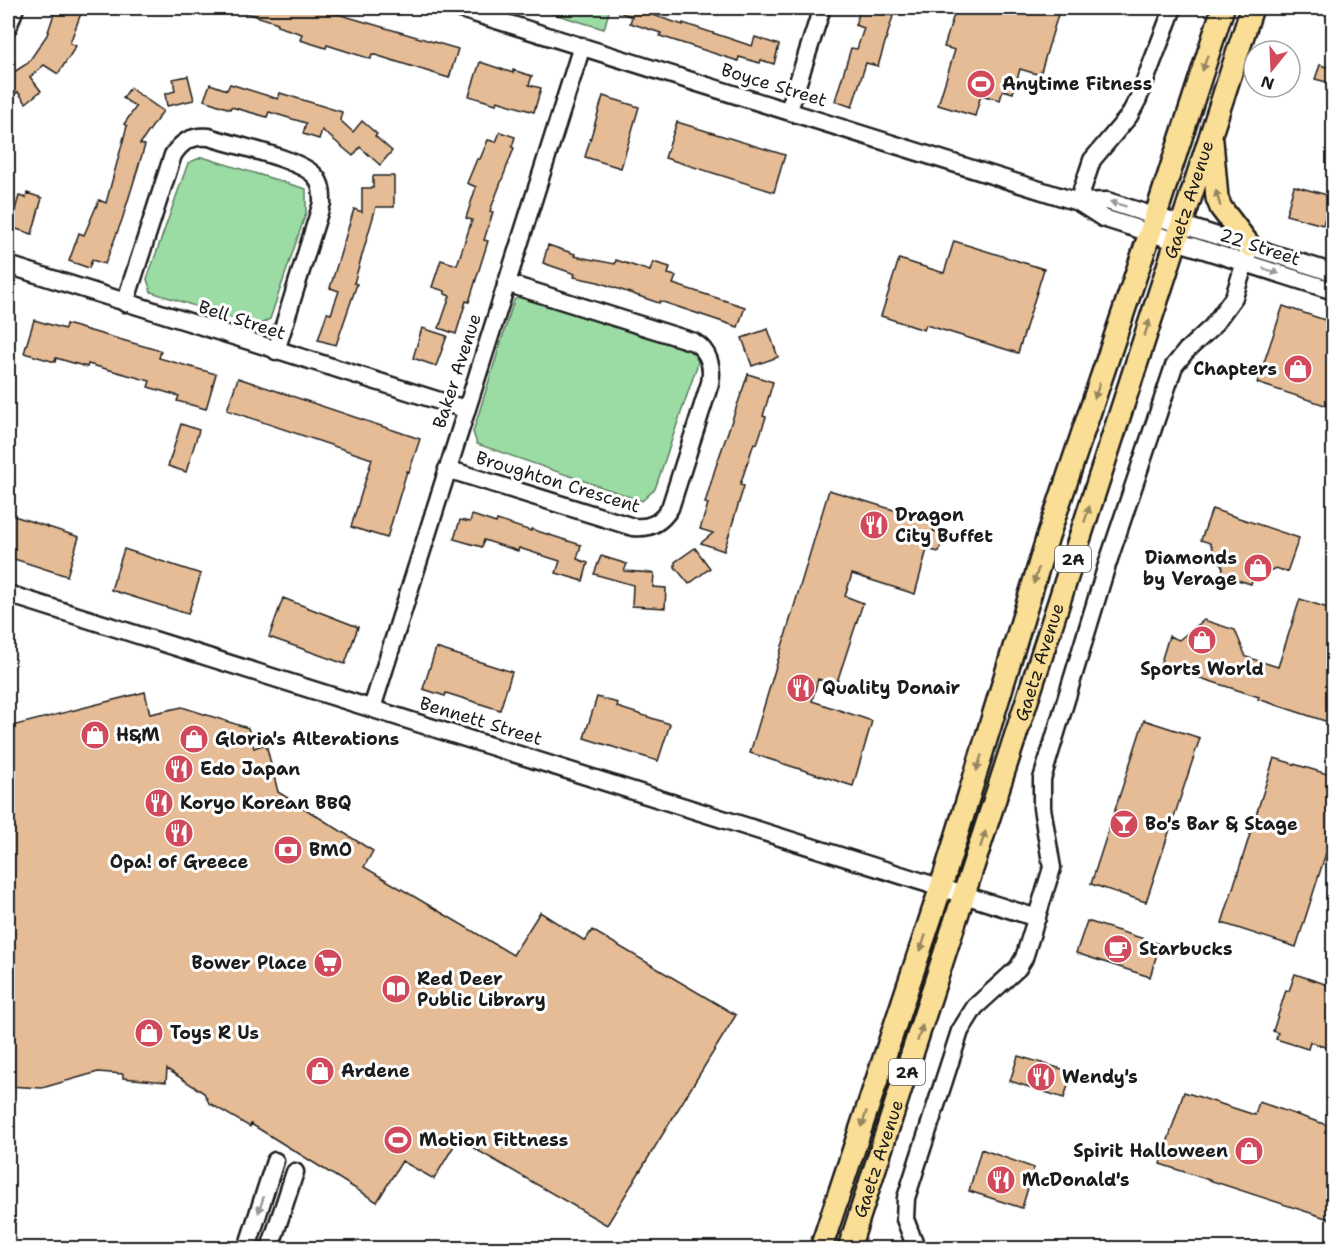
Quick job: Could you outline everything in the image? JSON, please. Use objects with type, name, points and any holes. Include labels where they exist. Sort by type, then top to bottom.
[{"type":"main road","name":"Gaetz Avenue","points":[[821,1248],[941,888],[1048,536],[1223,8]]},
{"type":"main road","name":"Gaetz Avenue","points":[[854,1242],[1177,232],[1252,8]]},
{"type":"main road","points":[[1212,129],[1217,198],[1247,254]]},
{"type":"street","points":[[8,27],[15,8]]},
{"type":"street","name":"Boyce Street","points":[[458,8],[1078,202],[1107,201],[1153,224]]},
{"type":"street","points":[[789,110],[822,8]]},
{"type":"street","points":[[1078,202],[1092,160],[1129,116],[1138,99],[1173,8]]},
{"type":"street","name":"Baker Avenue","points":[[372,708],[582,46]]},
{"type":"street","points":[[125,303],[173,155],[185,141],[199,136],[209,137],[296,164],[314,174],[319,182],[322,203],[276,351]]},
{"type":"street","name":"22 Street","points":[[1153,224],[1247,254],[1334,273]]},
{"type":"street","points":[[916,1248],[905,1219],[906,1198],[960,1031],[975,1007],[1021,964],[1037,918],[1052,863],[1042,808],[1042,779],[1106,568],[1174,366],[1185,351],[1212,327],[1234,297],[1247,254]]},
{"type":"street","name":"22 Street","points":[[1247,254],[1334,291]]},
{"type":"street","name":"Bell Street","points":[[8,266],[465,410]]},
{"type":"street","name":"Broughton Crescent","points":[[447,469],[633,527],[649,527],[665,518],[670,508],[710,383],[711,368],[707,356],[694,342],[506,283]]},
{"type":"street","name":"Bennett Street","points":[[8,594],[965,895]]},
{"type":"street","points":[[965,895],[1037,918]]},
{"type":"street","points":[[247,1248],[275,1161]]},
{"type":"street","points":[[270,1248],[295,1172]]},
{"type":"green space","points":[[534,8],[610,8],[604,29]]},
{"type":"green space","points":[[202,157],[306,189],[306,213],[270,319],[257,326],[151,292],[147,279],[188,163]]},
{"type":"green space","points":[[529,290],[691,341],[698,363],[655,489],[642,501],[477,444],[473,432],[514,300]]},
{"type":"building","points":[[56,8],[83,8],[70,43],[76,46],[58,74],[44,65],[30,77],[41,91],[26,103],[18,92],[8,97],[8,76],[28,63],[47,35]]},
{"type":"building","points":[[238,8],[317,8],[458,49],[449,78],[372,54],[371,59],[327,45],[326,48],[300,40],[302,34],[277,26],[278,23],[237,10]]},
{"type":"building","points":[[610,8],[649,8],[647,13],[752,46],[755,37],[779,45],[774,64],[739,57],[738,61],[660,36],[661,33],[630,23],[632,17]]},
{"type":"building","points":[[861,8],[890,8],[888,14],[893,16],[878,66],[866,63],[852,107],[835,101],[851,48],[857,49],[864,28],[855,25]]},
{"type":"building","points":[[956,8],[1060,8],[1040,75],[1020,69],[1013,93],[1003,90],[1000,100],[981,95],[975,116],[938,105],[955,50],[944,47]]},
{"type":"building","points":[[480,62],[513,73],[513,70],[532,76],[529,85],[541,88],[534,112],[497,101],[496,104],[469,96]]},
{"type":"building","points":[[1320,65],[1334,69],[1334,84],[1315,79]]},
{"type":"building","points":[[188,76],[194,100],[167,106],[165,94],[175,91],[173,79]]},
{"type":"building","points":[[210,84],[227,90],[230,84],[278,99],[280,93],[342,112],[340,120],[353,132],[362,121],[392,151],[380,165],[360,147],[353,156],[322,130],[319,139],[303,134],[306,123],[269,112],[267,117],[231,107],[230,109],[204,100]]},
{"type":"building","points":[[130,88],[163,111],[140,144],[145,145],[122,220],[105,264],[92,260],[89,268],[69,261],[79,233],[84,235],[99,200],[106,203],[127,126],[124,124],[136,107],[123,98]]},
{"type":"building","points":[[603,96],[639,107],[621,168],[585,157]]},
{"type":"building","points":[[677,122],[785,155],[774,192],[665,158]]},
{"type":"building","points":[[500,132],[515,137],[512,147],[514,148],[490,211],[493,212],[484,240],[488,241],[469,302],[466,301],[456,334],[439,328],[450,296],[445,294],[445,291],[432,287],[441,260],[457,265],[472,220],[466,218],[476,187],[467,183],[488,140],[496,142]]},
{"type":"building","points":[[373,176],[394,176],[394,207],[376,207],[354,283],[357,284],[336,345],[318,340],[327,313],[331,314],[339,291],[330,288],[354,209],[362,212],[362,188],[373,188]]},
{"type":"building","points":[[1294,186],[1331,196],[1323,225],[1286,215]]},
{"type":"building","points":[[27,193],[42,198],[32,234],[10,227],[19,196],[26,198]]},
{"type":"building","points":[[954,241],[1044,269],[1018,353],[926,325],[924,330],[881,316],[899,259],[944,273]]},
{"type":"building","points":[[548,245],[575,254],[574,256],[615,264],[616,260],[650,271],[653,262],[670,267],[668,274],[676,276],[673,284],[745,307],[738,327],[598,282],[574,277],[575,274],[543,263]]},
{"type":"building","name":"Chapters","points":[[1283,306],[1334,323],[1334,408],[1257,383]]},
{"type":"building","points":[[34,320],[65,329],[66,324],[161,351],[159,358],[216,374],[206,409],[177,401],[179,396],[148,387],[150,381],[88,364],[87,367],[56,358],[55,362],[24,353]]},
{"type":"building","points":[[422,328],[447,336],[436,366],[413,358]]},
{"type":"building","points":[[768,329],[778,357],[752,366],[742,338]]},
{"type":"building","points":[[748,374],[773,382],[763,416],[766,417],[757,444],[754,443],[740,485],[744,486],[724,551],[701,543],[713,533],[700,529],[715,469]]},
{"type":"building","points":[[238,378],[420,439],[409,472],[407,471],[387,538],[351,527],[372,459],[227,410]]},
{"type":"building","points":[[181,424],[199,430],[186,472],[168,466]]},
{"type":"building","points":[[829,490],[936,523],[933,531],[944,534],[939,552],[927,549],[915,594],[852,574],[845,596],[863,603],[836,685],[818,679],[812,701],[872,721],[853,786],[750,753]]},
{"type":"building","points":[[1212,509],[1299,538],[1287,572],[1276,568],[1253,577],[1251,584],[1221,575],[1223,568],[1210,543],[1201,540]]},
{"type":"building","points":[[8,514],[79,537],[67,576],[8,557]]},
{"type":"building","points":[[472,515],[496,523],[497,520],[531,531],[531,529],[581,545],[577,559],[588,563],[583,581],[556,573],[560,561],[484,540],[482,547],[454,539],[460,520],[470,522]]},
{"type":"building","points":[[695,548],[710,568],[689,584],[675,567],[675,562]]},
{"type":"building","points":[[124,549],[201,574],[188,614],[111,590]]},
{"type":"building","points":[[601,556],[627,564],[624,571],[654,573],[653,587],[666,588],[665,608],[632,606],[633,585],[594,574]]},
{"type":"building","points":[[283,598],[358,627],[345,664],[269,637]]},
{"type":"building","points":[[1300,599],[1334,610],[1334,724],[1160,665],[1169,636],[1179,640],[1204,620],[1235,630],[1246,657],[1278,667]]},
{"type":"building","points":[[436,648],[512,672],[500,710],[446,693],[445,696],[423,689]]},
{"type":"building","name":"Bower Place","points":[[145,692],[150,714],[182,707],[248,728],[254,748],[266,744],[278,792],[373,851],[364,867],[513,955],[540,912],[585,941],[592,930],[736,1015],[607,1225],[458,1139],[434,1179],[402,1161],[377,1202],[251,1124],[250,1127],[209,1103],[204,1093],[167,1069],[166,1082],[123,1078],[123,1074],[98,1072],[42,1088],[8,1086],[8,727]]},
{"type":"building","points":[[597,697],[618,703],[617,707],[670,724],[658,761],[584,738]]},
{"type":"building","points":[[1144,720],[1200,738],[1146,902],[1091,884]]},
{"type":"building","points":[[1274,758],[1334,776],[1334,828],[1296,947],[1222,923]]},
{"type":"building","name":"Starbucks","points":[[1087,921],[1160,944],[1150,977],[1076,953]]},
{"type":"building","points":[[1295,974],[1334,987],[1334,1050],[1310,1042],[1308,1049],[1276,1039],[1278,1033],[1273,1031],[1286,990],[1289,991]]},
{"type":"building","name":"Wendy's","points":[[1018,1056],[1072,1072],[1064,1098],[1010,1081]]},
{"type":"building","name":"Spirit Halloween","points":[[1184,1092],[1255,1115],[1259,1102],[1327,1125],[1325,1132],[1334,1135],[1334,1204],[1329,1219],[1160,1164]]},
{"type":"building","name":"McDonald's","points":[[981,1149],[1034,1168],[1022,1208],[969,1191]]},
{"type":"place","name":"Anytime Fitness","points":[[981,84]]},
{"type":"place","name":"Chapters","points":[[1298,369]]},
{"type":"place","name":"Dragon City Buffet","points":[[874,525]]},
{"type":"place","name":"Diamonds by Verage","points":[[1258,568]]},
{"type":"place","name":"Sports World","points":[[1202,640]]},
{"type":"place","name":"Quality Donair","points":[[801,688]]},
{"type":"place","name":"H&M","points":[[95,735]]},
{"type":"place","name":"Gloria's Alterations","points":[[194,739]]},
{"type":"place","name":"Edo Japan","points":[[179,769]]},
{"type":"place","name":"Koryo Korean BBQ","points":[[159,803]]},
{"type":"place","name":"Bo's Bar & Stage","points":[[1124,824]]},
{"type":"place","name":"Opa! of Greece","points":[[179,833]]},
{"type":"place","name":"BMO","points":[[288,850]]},
{"type":"place","name":"Starbucks","points":[[1118,949]]},
{"type":"place","name":"Bower Place","points":[[328,963]]},
{"type":"place","name":"Red Deer Public Library","points":[[396,989]]},
{"type":"place","name":"Toys R Us","points":[[149,1033]]},
{"type":"place","name":"Ardene","points":[[320,1071]]},
{"type":"place","name":"Wendy's","points":[[1041,1077]]},
{"type":"place","name":"Motion Fittness","points":[[398,1140]]},
{"type":"place","name":"Spirit Halloween","points":[[1249,1151]]},
{"type":"place","name":"McDonald's","points":[[1001,1180]]}]
